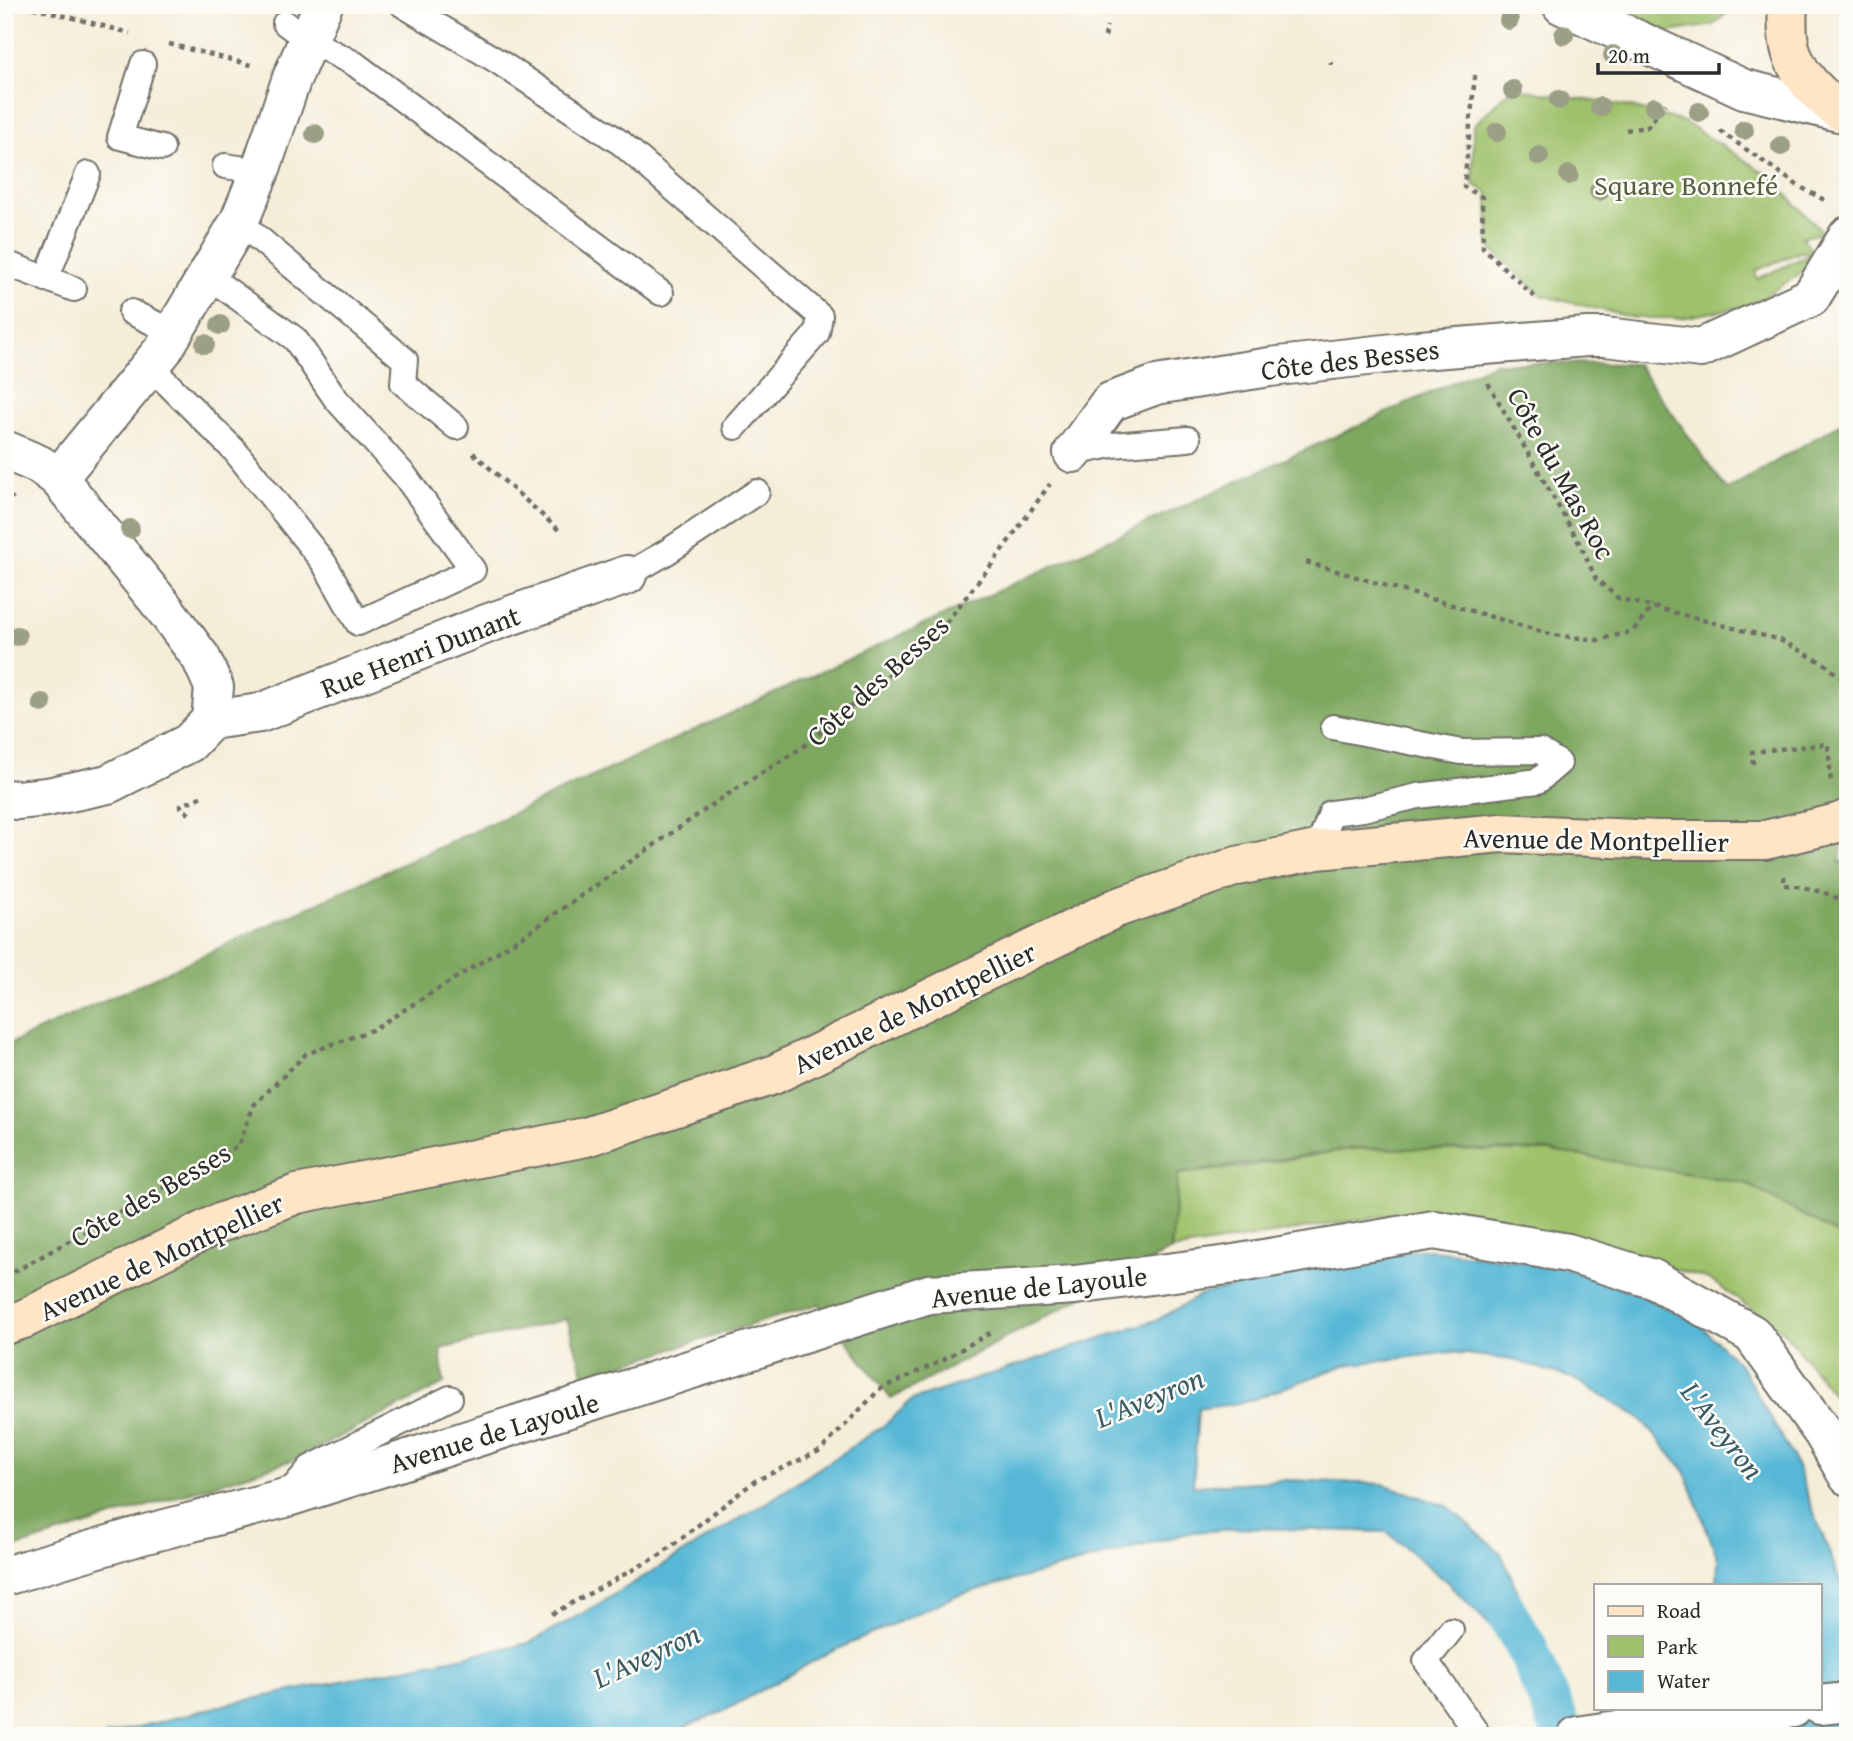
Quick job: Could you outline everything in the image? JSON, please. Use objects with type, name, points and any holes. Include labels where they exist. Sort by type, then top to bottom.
[{"type":"main road","points":[[1788,5],[1786,33],[1793,61],[1807,82],[1843,113]]},
{"type":"main road","name":"Avenue de Montpellier","points":[[5,1325],[24,1319],[217,1224],[297,1194],[586,1137],[773,1074],[1116,908],[1237,866],[1317,850],[1501,832],[1658,840],[1765,840],[1838,823],[1840,798]]},
{"type":"street","points":[[58,478],[175,333],[239,222],[242,169],[297,32],[323,5]]},
{"type":"street","points":[[1562,5],[1744,89],[1843,113]]},
{"type":"street","name":"Côte des Besses","points":[[1073,453],[1110,402],[1156,385],[1420,350],[1587,337],[1701,348],[1811,297],[1848,236]]},
{"type":"street","points":[[5,450],[40,465],[58,478],[201,658],[214,687],[211,720],[189,743],[108,784],[47,797],[5,799]]},
{"type":"street","name":"Rue Henri Dunant","points":[[211,720],[260,713],[489,623],[628,575]]},
{"type":"street","name":"Avenue de Layoule","points":[[5,1576],[142,1535],[285,1498],[929,1294],[1088,1283],[1228,1265],[1434,1230],[1569,1253],[1653,1279],[1752,1334],[1823,1433],[1848,1476]]},
{"type":"street","points":[[1822,1705],[1848,1702]]},
{"type":"street","points":[[1583,1735],[1703,1717],[1773,1710]]},
{"type":"lane","points":[[403,5],[499,62],[621,143],[820,316],[817,333],[735,427]]},
{"type":"lane","points":[[297,32],[355,64],[661,293]]},
{"type":"lane","points":[[143,64],[120,137],[162,148]]},
{"type":"lane","points":[[46,279],[88,174]]},
{"type":"lane","points":[[239,222],[405,360],[403,383],[456,427]]},
{"type":"lane","points":[[5,263],[74,289]]},
{"type":"lane","points":[[150,366],[235,451],[324,563],[358,622],[473,570],[405,476],[336,399],[295,339],[208,276]]},
{"type":"lane","points":[[131,312],[175,333]]},
{"type":"lane","points":[[1073,453],[1112,445],[1188,439]]},
{"type":"lane","points":[[628,575],[757,492]]},
{"type":"lane","points":[[1317,850],[1331,813],[1363,809],[1418,796],[1538,781],[1559,763],[1540,751],[1461,752],[1334,727]]},
{"type":"lane","points":[[285,1498],[310,1468],[450,1398]]},
{"type":"lane","points":[[1451,1630],[1426,1661],[1479,1736]]},
{"type":"path","points":[[1105,37],[1107,26]]},
{"type":"path","points":[[1475,75],[1464,187],[1482,197],[1483,248],[1537,299],[1550,303]]},
{"type":"path","points":[[1626,130],[1647,127],[1666,104]]},
{"type":"path","points":[[1720,131],[1797,185],[1826,201]]},
{"type":"path","name":"Côte du Mas Roc","points":[[1488,383],[1581,546],[1596,579],[1618,597],[1780,640],[1825,664],[1848,684]]},
{"type":"path","points":[[456,427],[457,439],[561,532]]},
{"type":"path","name":"Côte des Besses","points":[[5,1277],[237,1146],[254,1105],[306,1054],[372,1030],[523,936],[722,798],[803,747],[937,634],[1073,453]]},
{"type":"path","points":[[5,506],[12,498]]},
{"type":"path","points":[[1306,562],[1553,635],[1598,640],[1633,631],[1653,606]]},
{"type":"path","points":[[1840,798],[1848,737]]},
{"type":"path","points":[[1753,764],[1752,752],[1828,744],[1840,798]]},
{"type":"path","points":[[189,814],[180,806],[205,795]]},
{"type":"path","points":[[1784,885],[1798,885],[1828,894],[1848,904]]},
{"type":"path","points":[[552,1614],[660,1555],[755,1481],[821,1450],[880,1389],[937,1363],[995,1330]]},
{"type":"green space","points":[[1591,5],[1736,5],[1713,25],[1655,34]]},
{"type":"green space","name":"Square Bonnefé","points":[[1512,88],[1631,107],[1684,122],[1767,174],[1823,233],[1802,237],[1820,260],[1752,305],[1681,318],[1635,318],[1541,295],[1489,247],[1488,193],[1473,184],[1473,126]],"holes":[[[1800,252],[1813,253],[1757,279],[1755,271]]]},
{"type":"green space","points":[[1495,363],[1637,364],[1727,490],[1848,419],[1848,789],[1840,863],[1848,859],[1848,1240],[1745,1183],[1552,1151],[1356,1148],[1178,1174],[1171,1250],[891,1399],[819,1304],[584,1376],[567,1319],[440,1349],[444,1384],[296,1459],[5,1551],[5,1046]]},
{"type":"green space","points":[[1356,1148],[1552,1151],[1745,1183],[1848,1240],[1848,1423],[1836,1398],[1785,1333],[1709,1279],[1551,1235],[1395,1214],[1171,1250],[1178,1174],[1243,1167]]},
{"type":"water","name":"L'Aveyron","points":[[1426,1249],[1557,1266],[1635,1293],[1699,1324],[1741,1366],[1793,1457],[1848,1602],[1848,1736],[1718,1736],[1719,1727],[1822,1710],[1822,1584],[1717,1584],[1718,1559],[1685,1471],[1640,1418],[1572,1378],[1513,1360],[1451,1352],[1345,1365],[1246,1402],[1198,1409],[1193,1486],[1289,1480],[1383,1484],[1448,1507],[1501,1553],[1542,1648],[1526,1662],[1446,1581],[1387,1532],[1248,1528],[1192,1532],[955,1596],[825,1655],[724,1711],[663,1736],[104,1736],[228,1704],[529,1643],[777,1496],[886,1424],[912,1400],[1159,1319],[1203,1294],[1276,1279],[1326,1262]]},
{"type":"waterway","points":[[1503,1607],[1527,1648],[1564,1736]]}]
